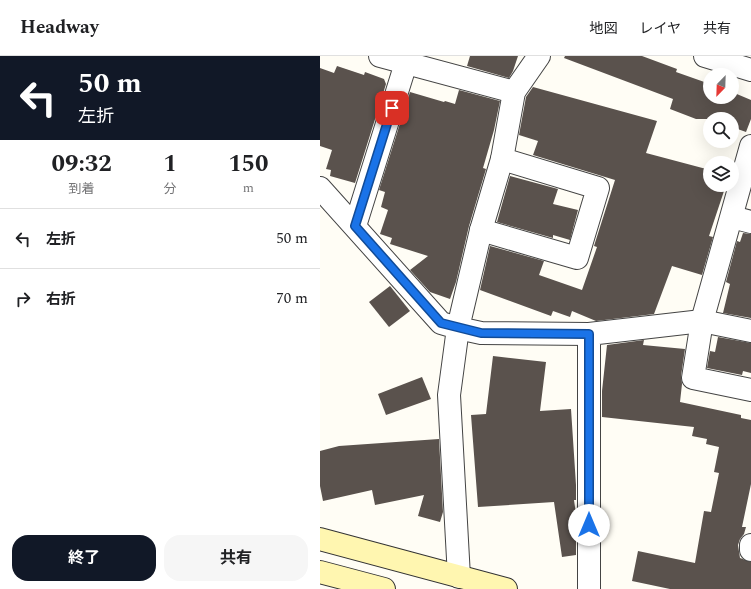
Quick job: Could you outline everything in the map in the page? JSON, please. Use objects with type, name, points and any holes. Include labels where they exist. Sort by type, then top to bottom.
[{"type":"street","points":[[380,56],[514,92]]},
{"type":"street","points":[[459,576],[449,395],[458,328],[481,230],[502,159],[514,92],[539,56]]},
{"type":"street","points":[[705,56],[751,70]]},
{"type":"street","points":[[355,226],[406,63]]},
{"type":"street","points":[[750,150],[741,220],[702,321],[693,378],[751,390]]},
{"type":"street","points":[[481,230],[577,258],[598,188],[502,159]]},
{"type":"street","points":[[320,188],[441,323],[481,333],[589,334],[702,321],[751,331]]},
{"type":"street","points":[[589,334],[589,589]]},
{"type":"street","points":[[320,539],[506,589]]},
{"type":"street","points":[[320,572],[384,589]]},
{"type":"building","points":[[470,56],[518,56],[509,78],[467,66]]},
{"type":"building","points":[[565,56],[642,56],[677,69],[676,72],[703,82],[703,104],[739,104],[739,95],[751,100],[751,119],[746,132],[739,130],[739,112],[703,112],[703,119],[696,119],[670,109],[673,99],[564,58]]},
{"type":"building","points":[[337,66],[364,75],[365,72],[384,79],[386,84],[355,183],[330,176],[331,170],[326,169],[332,150],[320,146],[320,68],[334,73]]},
{"type":"building","points":[[533,87],[657,121],[646,153],[703,168],[703,192],[724,192],[709,236],[713,237],[702,275],[672,266],[654,314],[596,321],[572,311],[570,317],[553,311],[551,316],[480,290],[490,246],[544,261],[539,275],[582,290],[597,247],[594,246],[615,180],[533,155],[538,141],[519,135],[526,97]]},
{"type":"building","points":[[459,90],[500,101],[494,130],[483,168],[486,169],[469,226],[456,282],[450,299],[430,292],[410,270],[428,256],[390,244],[392,238],[380,234],[388,210],[381,207],[385,192],[379,190],[410,92],[455,104]]},
{"type":"building","points":[[510,176],[558,189],[553,204],[578,210],[570,240],[553,235],[553,238],[497,222]]},
{"type":"building","points":[[743,233],[751,234],[751,318],[723,313],[730,284],[726,282],[737,241],[740,242]]},
{"type":"building","points":[[390,286],[410,311],[389,327],[369,302]]},
{"type":"building","points":[[718,337],[751,343],[751,373],[743,371],[742,375],[707,368],[710,351],[715,352]]},
{"type":"building","points":[[644,340],[643,345],[685,349],[681,376],[682,384],[680,402],[741,415],[741,418],[751,420],[751,484],[742,527],[746,527],[738,545],[740,558],[751,562],[751,589],[670,589],[632,581],[638,551],[695,563],[704,511],[711,512],[719,473],[714,472],[719,447],[706,444],[707,439],[692,436],[694,427],[602,417],[602,391],[607,345]]},
{"type":"building","points":[[493,356],[546,362],[540,411],[571,409],[576,485],[576,500],[574,500],[576,514],[576,555],[562,557],[554,502],[478,507],[471,415],[486,414]]},
{"type":"building","points":[[422,377],[431,399],[386,415],[378,394]]},
{"type":"building","points":[[439,439],[443,512],[440,522],[418,516],[424,495],[375,505],[372,490],[323,501],[320,486],[320,451],[339,446]]},
{"type":"route","points":[[392,108],[355,226],[441,323],[481,333],[589,334],[589,525]]}]
